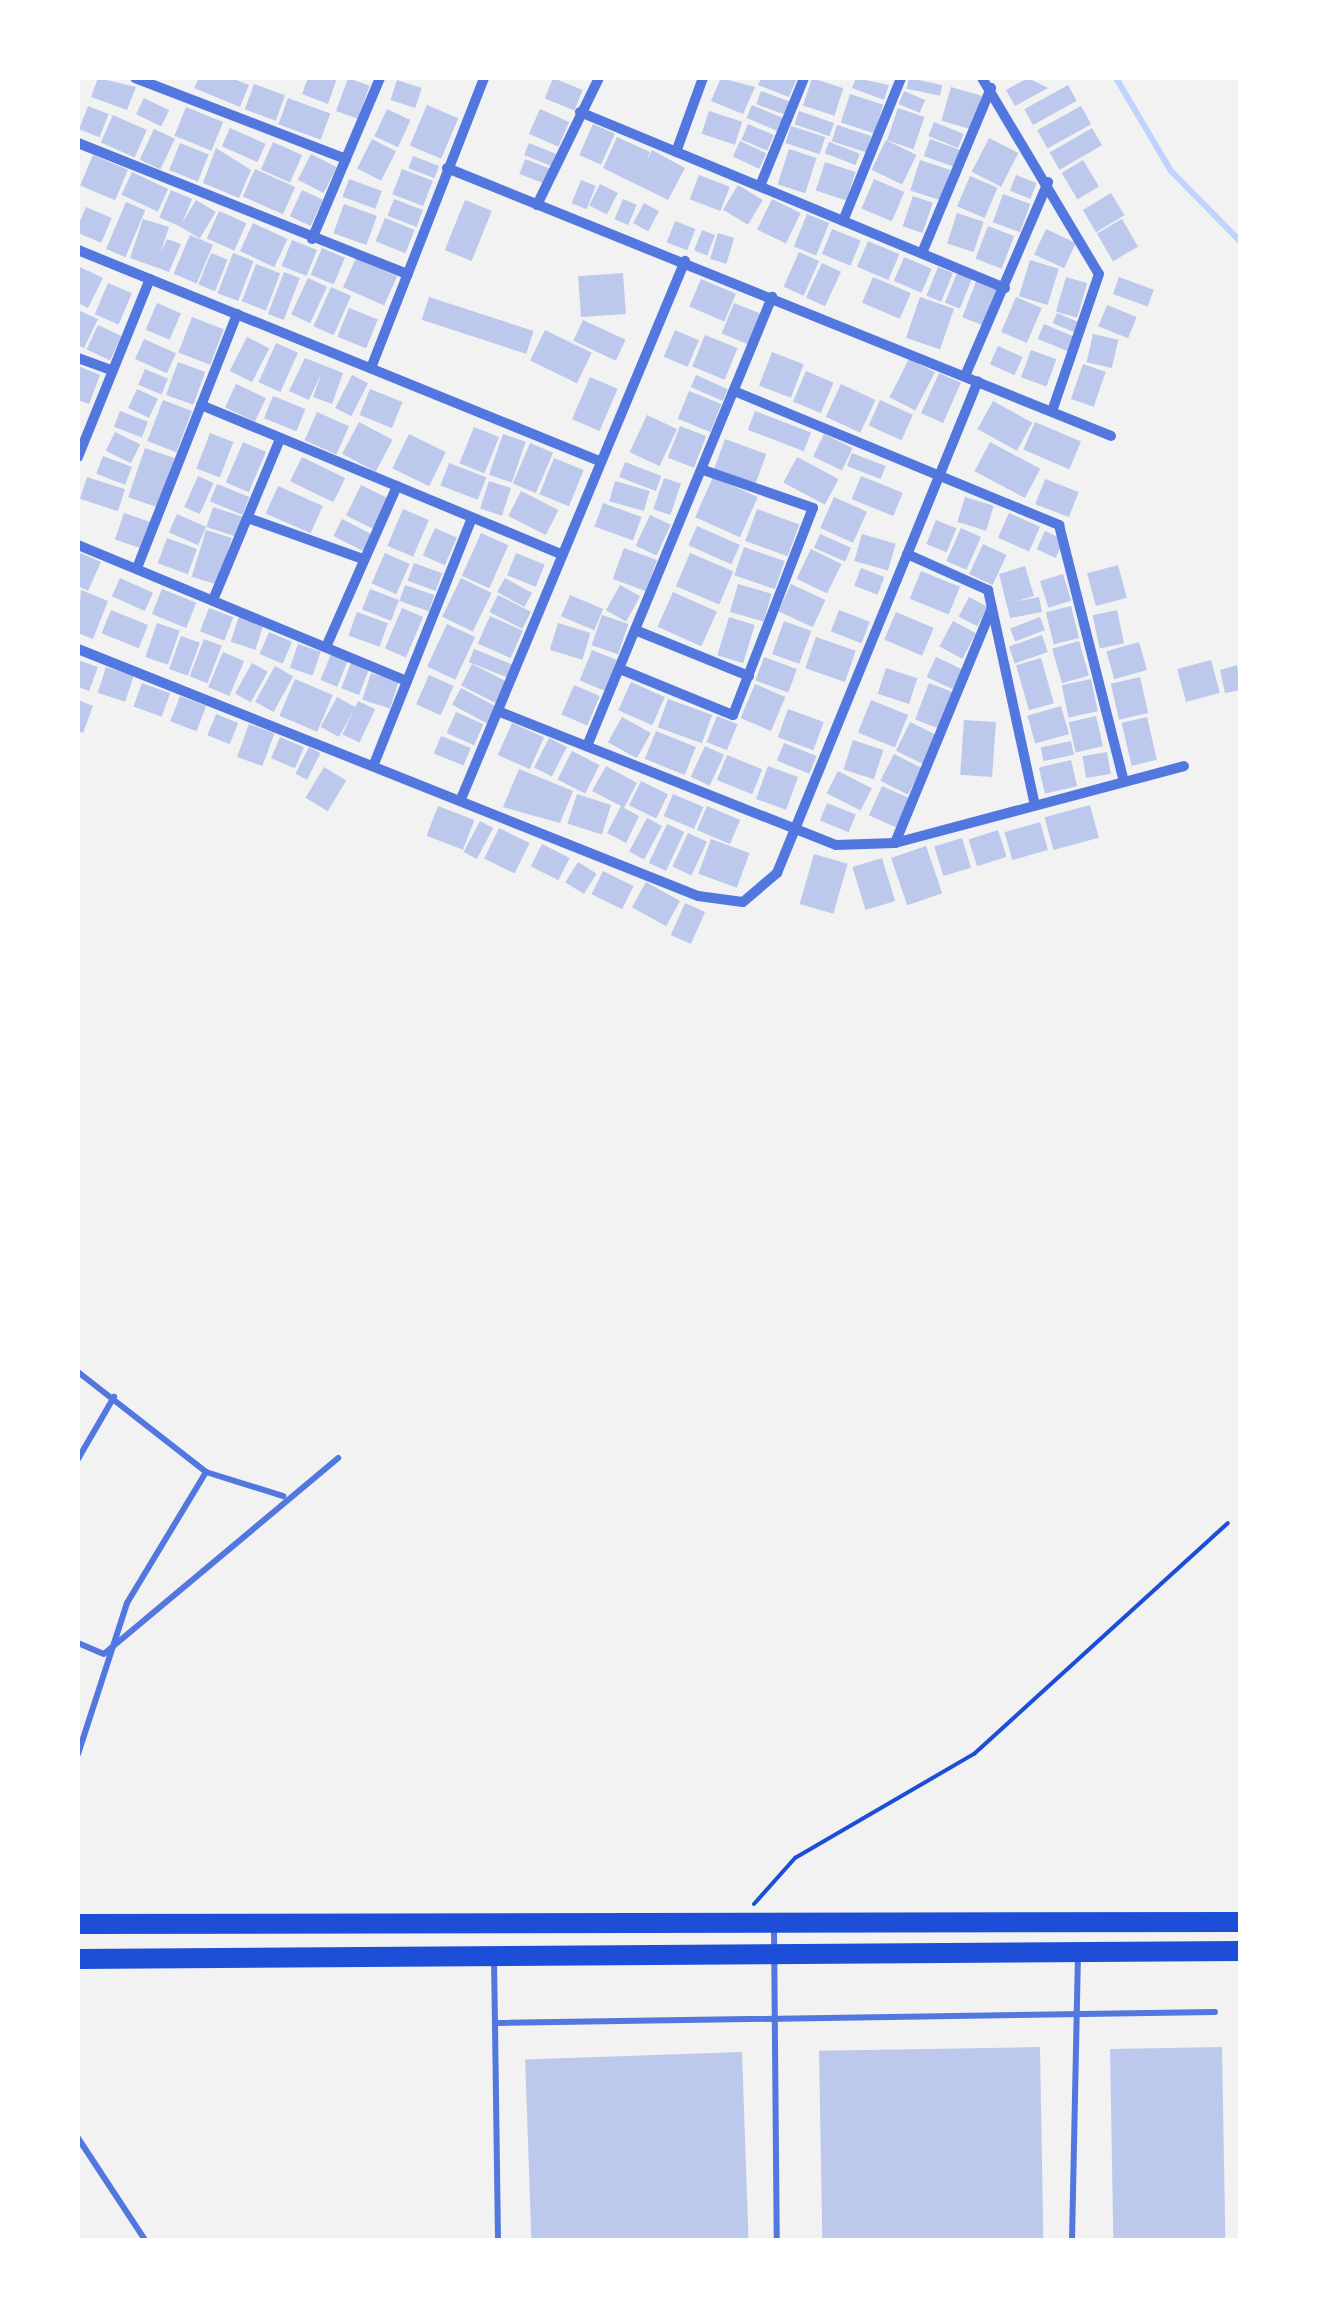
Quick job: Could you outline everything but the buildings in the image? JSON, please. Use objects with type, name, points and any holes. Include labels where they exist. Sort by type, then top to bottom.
[{"type":"highway","points":[[78,1924],[1240,1922]]},
{"type":"highway","points":[[78,1959],[1240,1951]]},
{"type":"street","points":[[135,78],[346,159]]},
{"type":"street","points":[[371,368],[484,78]]},
{"type":"street","points":[[537,205],[599,78]]},
{"type":"street","points":[[676,152],[704,78]]},
{"type":"street","points":[[760,186],[804,78]]},
{"type":"street","points":[[842,220],[901,78]]},
{"type":"street","points":[[982,78],[1048,182],[1099,282],[1052,411]]},
{"type":"street","points":[[312,239],[376,79]]},
{"type":"street","points":[[922,254],[991,88]]},
{"type":"street","points":[[580,112],[1005,288]]},
{"type":"street","points":[[78,143],[408,274]]},
{"type":"street","points":[[447,168],[1111,436]]},
{"type":"street","points":[[964,376],[1048,182]]},
{"type":"street","points":[[78,250],[597,460]]},
{"type":"street","points":[[461,798],[500,712],[597,460],[685,261]]},
{"type":"street","points":[[78,457],[150,279]]},
{"type":"street","points":[[587,746],[772,297]]},
{"type":"street","points":[[137,568],[237,314]]},
{"type":"street","points":[[78,358],[113,371]]},
{"type":"street","points":[[78,649],[725,901],[761,893],[792,835],[978,381]]},
{"type":"street","points":[[734,391],[1065,532],[1124,782]]},
{"type":"street","points":[[201,406],[560,554]]},
{"type":"street","points":[[213,600],[280,438]]},
{"type":"street","points":[[620,669],[734,715],[812,508],[703,470]]},
{"type":"street","points":[[326,647],[397,486]]},
{"type":"street","points":[[248,518],[363,560]]},
{"type":"street","points":[[374,764],[472,518]]},
{"type":"street","points":[[78,545],[407,681]]},
{"type":"street","points":[[907,554],[988,590],[1035,805]]},
{"type":"street","points":[[895,842],[992,606]]},
{"type":"street","points":[[635,630],[750,676]]},
{"type":"street","points":[[500,712],[792,835],[836,845],[895,842],[1184,766]]},
{"type":"lane","points":[[78,1372],[206,1472],[284,1496]]},
{"type":"lane","points":[[78,1459],[114,1397]]},
{"type":"lane","points":[[104,1654],[284,1496],[338,1458]]},
{"type":"lane","points":[[78,1754],[104,1654],[206,1472]]},
{"type":"lane","points":[[78,1643],[104,1654]]},
{"type":"lane","points":[[774,1922],[778,2017],[777,2240]]},
{"type":"lane","points":[[1072,2240],[1078,1952]]},
{"type":"lane","points":[[494,1956],[498,2240]]},
{"type":"lane","points":[[495,2024],[1215,2012]]},
{"type":"lane","points":[[78,2138],[145,2240]]},
{"type":"path","points":[[744,1921],[778,1871],[974,1754],[1228,1523]]},
{"type":"waterway","points":[[1116,78],[1171,171],[1240,241]]}]
